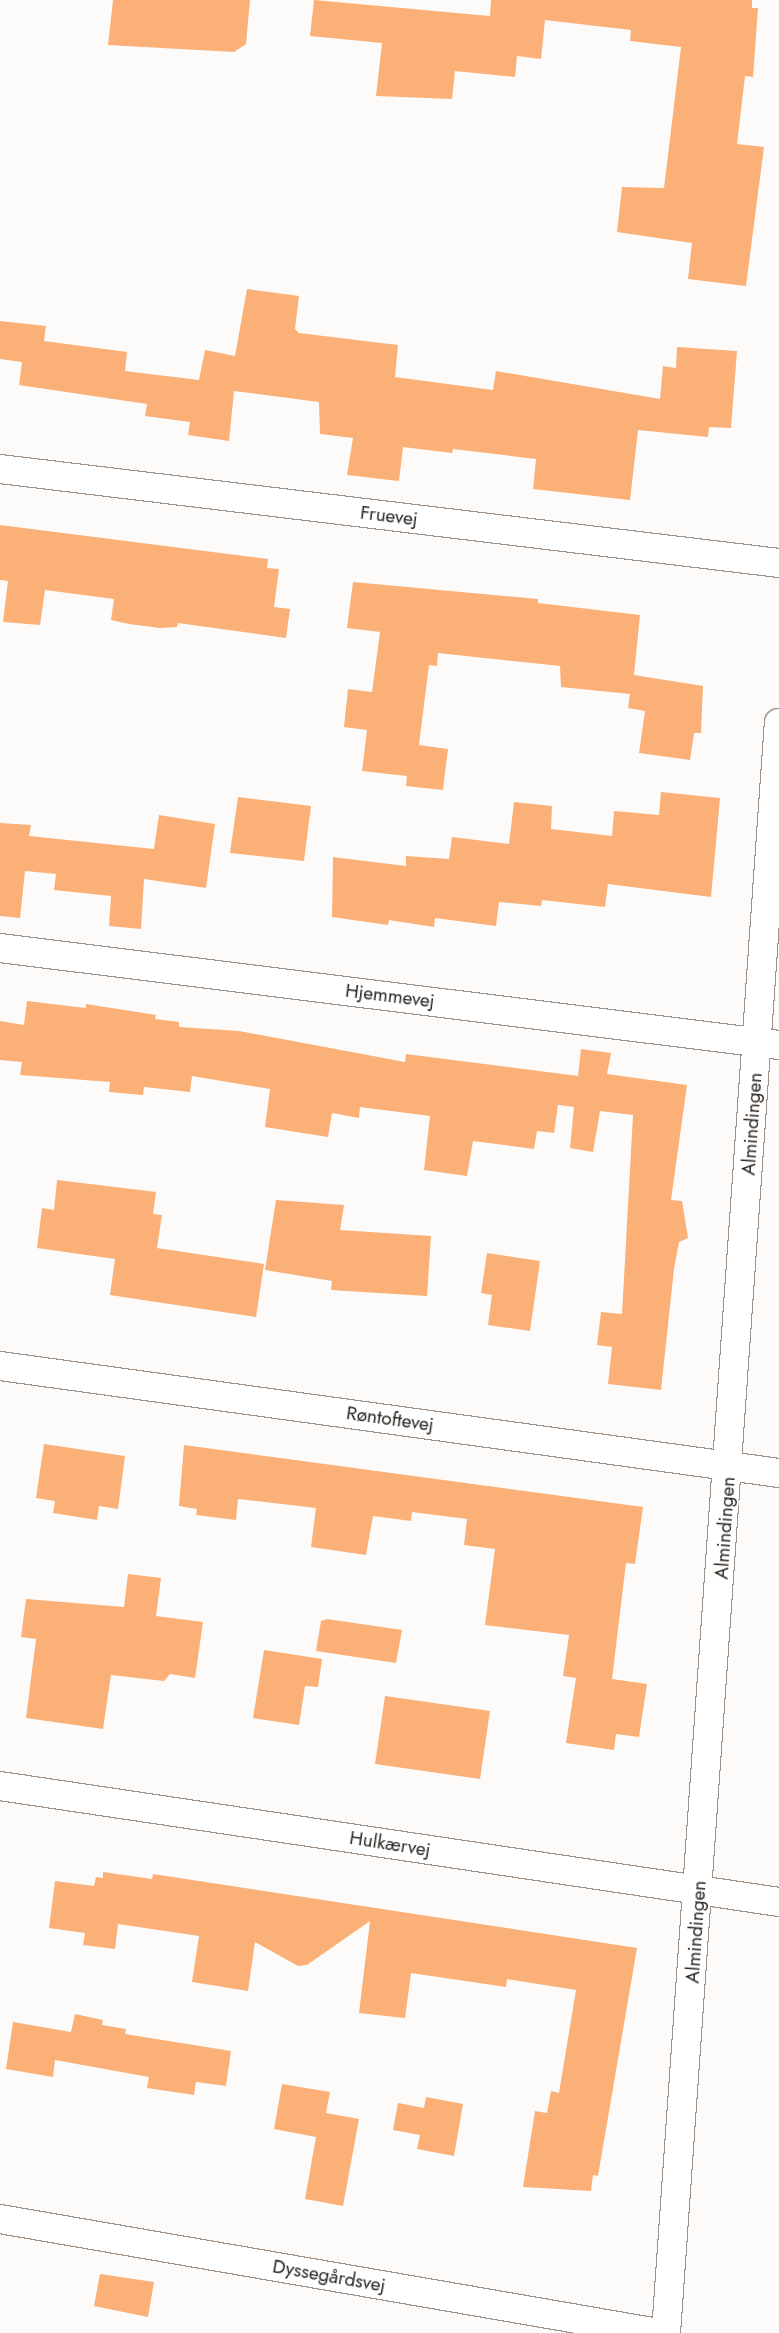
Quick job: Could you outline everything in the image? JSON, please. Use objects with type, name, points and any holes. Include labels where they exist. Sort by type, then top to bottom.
[{"type":"street","name":"Fruevej","points":[[0,469],[779,562]]},
{"type":"street","name":"Almindingen","points":[[666,2333],[729,1466],[768,1043],[779,723]]},
{"type":"street","name":"Hjemmevej","points":[[0,948],[768,1043]]},
{"type":"street","name":"Røntoftevej","points":[[0,1366],[779,1472]]},
{"type":"street","name":"Hulkærvej","points":[[0,1786],[779,1902]]},
{"type":"street","name":"Dyssegårdsvej","points":[[0,2219],[658,2333]]},
{"type":"building","points":[[113,0],[250,0],[246,44],[234,52],[108,45]]},
{"type":"building","points":[[314,0],[490,16],[491,0],[752,0],[752,8],[758,8],[753,77],[745,76],[737,144],[764,147],[746,286],[688,279],[692,243],[617,232],[622,187],[664,188],[681,47],[630,41],[631,30],[545,20],[541,59],[517,56],[515,77],[455,71],[452,99],[376,96],[382,43],[310,36]]},
{"type":"building","points":[[247,289],[299,296],[295,329],[299,333],[398,345],[395,377],[493,390],[496,371],[660,399],[663,366],[676,368],[677,347],[737,351],[731,428],[709,427],[708,437],[638,430],[630,500],[533,489],[536,459],[453,449],[452,453],[403,447],[399,481],[347,475],[353,438],[320,434],[319,402],[234,391],[229,441],[188,435],[190,422],[145,416],[147,404],[19,385],[22,362],[0,359],[0,321],[46,326],[44,341],[127,352],[125,371],[199,380],[205,350],[235,356]]},
{"type":"building","points":[[0,525],[268,559],[267,568],[279,569],[274,607],[290,609],[286,638],[178,623],[177,627],[160,628],[129,624],[111,620],[114,599],[45,590],[40,625],[3,622],[8,581],[0,580]]},
{"type":"building","points":[[353,582],[538,599],[538,603],[640,615],[634,675],[703,686],[701,733],[694,733],[690,760],[639,753],[645,711],[628,708],[630,694],[561,687],[560,666],[438,653],[437,666],[429,665],[419,745],[448,749],[443,790],[406,786],[407,776],[362,771],[367,730],[344,727],[348,689],[372,692],[380,632],[347,628]]},
{"type":"building","points":[[661,792],[720,798],[711,897],[608,884],[605,907],[542,900],[541,906],[499,902],[496,926],[435,918],[434,927],[389,920],[388,925],[332,917],[333,857],[406,866],[406,856],[449,859],[452,837],[509,844],[514,802],[552,806],[551,829],[612,836],[614,811],[659,815]]},
{"type":"building","points":[[238,797],[311,806],[304,861],[230,853]]},
{"type":"building","points":[[159,815],[215,824],[206,888],[144,879],[141,929],[109,926],[111,896],[54,890],[56,874],[25,871],[20,918],[0,916],[0,823],[31,825],[29,836],[154,849]]},
{"type":"building","points":[[27,1001],[86,1008],[86,1004],[156,1015],[155,1019],[179,1022],[179,1027],[239,1031],[405,1062],[406,1054],[578,1076],[581,1049],[611,1053],[607,1074],[687,1085],[671,1200],[682,1201],[688,1238],[679,1242],[674,1269],[661,1390],[608,1384],[612,1347],[597,1345],[601,1312],[622,1314],[633,1115],[600,1111],[593,1152],[570,1148],[574,1107],[558,1105],[554,1133],[537,1131],[534,1149],[473,1141],[467,1176],[424,1170],[430,1116],[360,1107],[359,1118],[332,1113],[328,1137],[265,1127],[270,1089],[192,1076],[190,1092],[144,1087],[143,1095],[109,1092],[110,1082],[20,1075],[22,1062],[0,1060],[0,1021],[24,1025]]},
{"type":"building","points":[[57,1180],[156,1192],[153,1214],[162,1215],[157,1248],[264,1264],[256,1317],[110,1295],[115,1259],[37,1248],[42,1208],[54,1210]]},
{"type":"building","points":[[276,1200],[344,1205],[340,1230],[431,1236],[427,1296],[331,1290],[332,1281],[265,1270]]},
{"type":"building","points":[[487,1253],[540,1261],[530,1331],[488,1325],[492,1295],[481,1293]]},
{"type":"building","points":[[44,1444],[125,1456],[118,1509],[99,1506],[97,1520],[53,1513],[55,1501],[36,1498]]},
{"type":"building","points":[[184,1445],[643,1507],[635,1564],[626,1563],[612,1679],[647,1684],[639,1737],[616,1734],[614,1750],[566,1743],[576,1678],[563,1676],[569,1635],[485,1625],[495,1549],[464,1545],[467,1519],[412,1512],[411,1521],[373,1516],[366,1555],[311,1547],[316,1508],[238,1499],[236,1520],[196,1515],[197,1509],[179,1506]]},
{"type":"building","points":[[128,1574],[161,1578],[156,1616],[203,1622],[195,1678],[170,1674],[164,1681],[111,1675],[103,1729],[26,1718],[36,1639],[21,1637],[26,1599],[124,1607]]},
{"type":"building","points":[[327,1619],[402,1630],[396,1663],[316,1651],[321,1621]]},
{"type":"building","points":[[264,1650],[322,1659],[318,1687],[305,1686],[299,1725],[253,1718]]},
{"type":"building","points":[[385,1696],[490,1711],[480,1779],[375,1764]]},
{"type":"building","points":[[103,1872],[152,1879],[153,1874],[637,1948],[598,2176],[593,2175],[591,2191],[523,2187],[535,2111],[547,2113],[551,2091],[559,2093],[576,1990],[507,1979],[506,1987],[411,1973],[405,2018],[359,2013],[370,1921],[307,1965],[298,1966],[255,1942],[248,1991],[192,1982],[199,1936],[118,1924],[115,1949],[83,1945],[85,1933],[49,1928],[55,1881],[94,1886],[96,1877],[103,1878]]},
{"type":"building","points":[[75,2014],[103,2020],[102,2025],[126,2029],[125,2034],[231,2051],[226,2086],[196,2082],[194,2095],[147,2088],[149,2077],[55,2060],[53,2077],[6,2069],[13,2022],[71,2032]]},
{"type":"building","points":[[282,2084],[330,2092],[326,2113],[359,2119],[343,2206],[305,2199],[316,2137],[274,2129]]},
{"type":"building","points":[[426,2097],[463,2104],[454,2156],[417,2149],[420,2135],[393,2130],[398,2103],[424,2108]]},
{"type":"building","points":[[100,2274],[154,2282],[148,2317],[94,2306]]}]
